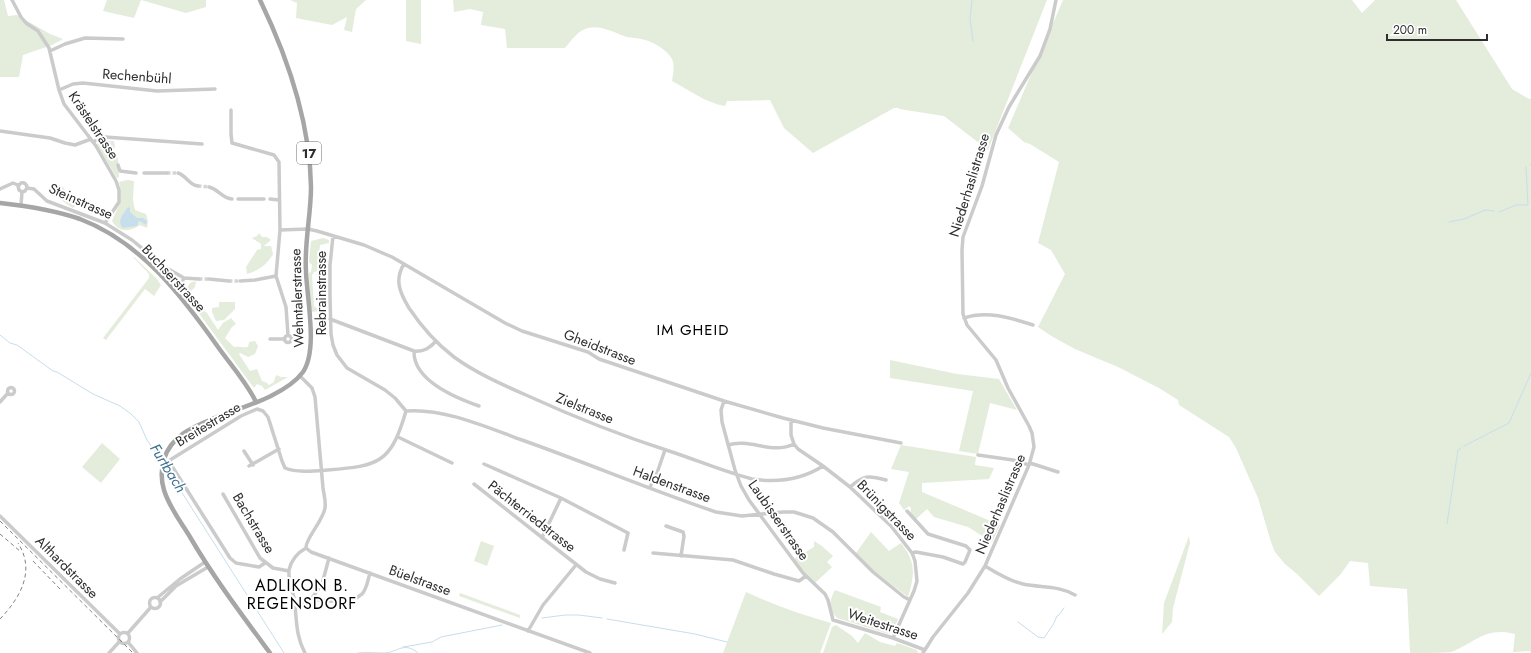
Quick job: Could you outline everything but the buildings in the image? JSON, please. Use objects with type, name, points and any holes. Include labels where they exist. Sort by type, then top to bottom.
[{"type":"main road","name":"Wehntalerstrasse","points":[[260,0],[278,39],[290,71],[308,149],[311,186],[305,266],[310,347],[307,365],[300,376]]},
{"type":"main road","name":"Buchserstrasse","points":[[0,203],[53,211],[81,220],[104,231],[131,248],[152,266],[196,316],[256,402]]},
{"type":"main road","name":"17","points":[[270,653],[208,567],[168,500],[163,485],[162,471],[167,453],[175,441],[191,428],[256,402],[279,391],[300,376]]},
{"type":"street","name":"Krästelstrasse","points":[[12,0],[26,23],[38,31],[50,51],[58,90],[64,104],[92,140],[114,176],[119,190],[119,202],[105,223]]},
{"type":"street","name":"Niederhaslistrasse","points":[[924,651],[968,593],[986,566],[1030,464],[1034,447],[1032,433],[1029,426],[1008,388],[996,360],[967,325],[964,318],[961,301],[963,283],[962,250],[963,237],[982,186],[998,129],[1009,107],[1040,56],[1050,29],[1056,0]]},
{"type":"street","points":[[50,51],[65,44],[85,38],[123,39]]},
{"type":"street","name":"Rechenbühl","points":[[58,90],[73,84],[83,83],[157,91],[215,89]]},
{"type":"street","points":[[231,110],[232,143],[274,155],[278,158],[279,162],[280,230],[276,276],[286,307],[288,335],[291,337],[291,342],[286,342],[285,339],[270,339]]},
{"type":"street","points":[[0,131],[50,138],[75,145],[105,137],[202,144]]},
{"type":"street","points":[[118,165],[120,171],[122,172],[136,173]]},
{"type":"street","points":[[144,173],[167,173]]},
{"type":"street","points":[[178,173],[183,175],[190,183],[198,186]]},
{"type":"street","points":[[0,189],[13,183],[18,185],[18,189],[22,192],[21,205]]},
{"type":"street","name":"Steinstrasse","points":[[18,185],[24,183],[27,188],[34,190],[43,199],[105,223],[132,240],[165,267],[184,278]]},
{"type":"street","points":[[209,187],[215,188],[227,198],[232,198]]},
{"type":"street","name":"Steinstrasse","points":[[22,192],[27,188]]},
{"type":"street","points":[[238,199],[264,199]]},
{"type":"street","points":[[270,200],[279,200]]},
{"type":"street","name":"Gheidstrasse","points":[[280,230],[308,230],[364,245],[404,264],[484,312],[522,331],[584,350],[599,359],[657,380],[791,420],[824,428],[901,442]]},
{"type":"street","name":"Rebrainstrasse","points":[[333,236],[330,268],[330,319],[333,346],[342,362],[354,373],[385,390],[395,398],[406,411]]},
{"type":"street","name":"Zielstrasse","points":[[404,264],[400,272],[398,282],[401,295],[420,323],[436,341],[454,357],[478,372],[592,423],[665,450],[752,479],[766,481],[788,480],[802,477],[823,466]]},
{"type":"street","points":[[240,281],[276,276]]},
{"type":"street","points":[[176,292],[184,278],[199,279]]},
{"type":"street","points":[[208,279],[229,281]]},
{"type":"street","points":[[964,318],[977,315],[996,315],[1009,317],[1034,325]]},
{"type":"street","points":[[330,319],[336,320],[414,351],[424,351],[436,341]]},
{"type":"street","points":[[285,339],[288,335]]},
{"type":"street","points":[[414,351],[414,356],[419,369],[429,381],[451,394],[479,406]]},
{"type":"street","points":[[300,376],[314,392],[325,507],[320,522],[306,543],[306,548],[295,557],[289,571],[289,580],[295,606],[298,636],[305,653]]},
{"type":"street","points":[[0,402],[8,393]]},
{"type":"street","name":"Laubisserstrasse","points":[[724,401],[721,416],[736,474],[744,492],[806,576],[825,594],[833,620]]},
{"type":"street","name":"Breitestrasse","points":[[265,563],[259,567],[236,563],[230,558],[170,462],[172,458],[241,416],[257,409],[260,409],[266,413],[279,449]]},
{"type":"street","points":[[244,451],[251,465],[279,449],[285,468],[294,470],[322,471],[357,468],[370,464],[382,457],[393,445],[398,437],[406,411]]},
{"type":"street","name":"Haldenstrasse","points":[[406,411],[430,411],[453,417],[507,435],[716,512],[742,516],[777,512],[794,512],[806,515],[819,521],[834,532],[873,572],[904,597],[910,600]]},
{"type":"street","points":[[728,445],[742,442],[765,448],[775,448],[794,444],[791,435],[791,420]]},
{"type":"street","points":[[398,437],[452,463]]},
{"type":"street","name":"Brünigstrasse","points":[[794,444],[850,487],[891,526],[912,553],[915,561],[916,580],[910,600],[893,638]]},
{"type":"street","points":[[650,487],[657,473],[665,450]]},
{"type":"street","points":[[978,455],[1013,460],[1058,472]]},
{"type":"street","points":[[484,464],[561,498],[628,533],[624,550]]},
{"type":"street","points":[[850,487],[862,478],[868,476],[886,480]]},
{"type":"street","name":"Pächterriedstrasse","points":[[474,484],[576,565],[600,579],[615,583]]},
{"type":"street","name":"Bachstrasse","points":[[223,494],[258,555],[265,563],[273,568],[289,571]]},
{"type":"street","points":[[542,538],[561,498]]},
{"type":"street","points":[[906,511],[928,534],[966,546],[970,550],[966,562],[963,564],[939,556],[916,552],[912,553]]},
{"type":"street","name":"Althardstrasse","points":[[0,516],[120,634]]},
{"type":"street","points":[[666,526],[683,532],[684,536],[680,556]]},
{"type":"street","name":"Büelstrasse","points":[[306,548],[311,552],[370,574],[590,653]]},
{"type":"street","points":[[653,553],[733,560],[800,581],[806,576]]},
{"type":"street","points":[[295,606],[312,598],[322,584],[329,558]]},
{"type":"street","points":[[109,653],[120,641],[120,634],[125,632],[128,633],[151,608],[151,600],[157,598],[180,579],[205,562]]},
{"type":"street","name":"Pächterriedstrasse","points":[[528,630],[543,605],[576,565]]},
{"type":"street","points":[[986,566],[1009,580],[1062,588],[1075,595]]},
{"type":"street","points":[[151,608],[158,608],[160,606],[160,602],[176,586],[208,567]]},
{"type":"street","points":[[312,598],[337,602],[361,595],[370,574]]},
{"type":"street","points":[[157,598],[160,602]]},
{"type":"street","name":"Weitestrasse","points":[[833,620],[893,638],[924,651]]},
{"type":"street","points":[[128,633],[130,638],[128,642]]},
{"type":"street","points":[[120,641],[124,643],[128,642],[138,653]]},
{"type":"green space","points":[[0,0],[4,0],[8,16],[17,15],[50,34],[63,39],[52,45],[23,55],[19,77],[0,77]]},
{"type":"green space","points":[[107,0],[141,0],[134,18],[103,11]]},
{"type":"green space","points":[[141,0],[206,0],[206,7],[186,13]]},
{"type":"green space","points":[[290,0],[366,0],[356,9],[352,32],[344,30],[347,17],[332,25],[296,18],[297,3]]},
{"type":"green space","points":[[406,0],[421,0],[421,44],[406,41]]},
{"type":"green space","points":[[453,0],[1047,0],[988,150],[944,116],[894,108],[813,153],[784,128],[770,100],[727,101],[725,106],[704,99],[672,81],[674,67],[672,59],[664,50],[649,41],[627,37],[603,28],[593,27],[581,31],[565,48],[507,48],[505,29],[481,25],[483,12],[470,9],[454,12]]},
{"type":"green space","points":[[1063,0],[1352,0],[1362,13],[1375,0],[1456,0],[1512,89],[1529,99],[1531,98],[1531,653],[1530,651],[1513,652],[1515,634],[1496,632],[1481,637],[1451,652],[1410,653],[1407,589],[1370,586],[1368,563],[1350,561],[1340,575],[1319,596],[1285,564],[1275,552],[1258,498],[1236,448],[1229,437],[1179,405],[1178,400],[1159,388],[1118,367],[1075,349],[1038,327],[1065,274],[1051,250],[1038,243],[1059,162],[1030,144],[1024,142],[1008,128]]},
{"type":"green space","points":[[99,140],[114,141],[115,146],[113,153],[118,158],[119,177],[117,178],[97,145]]},
{"type":"green space","points":[[127,180],[134,181],[133,200],[135,210],[146,214],[148,221],[147,228],[140,225],[129,230],[125,230],[118,228],[112,221],[120,198],[119,182]]},
{"type":"green space","points":[[62,186],[67,197],[77,200],[77,204],[73,208],[59,197],[57,191]]},
{"type":"green space","points":[[259,233],[262,237],[267,237],[271,240],[264,246],[271,246],[273,254],[262,267],[247,274],[246,267],[257,250],[261,249],[261,244],[252,238],[257,236]]},
{"type":"green space","points":[[323,238],[329,240],[329,243],[320,245],[317,271],[312,275],[314,306],[320,311],[310,312],[309,273],[311,272],[312,265],[309,262],[311,241]]},
{"type":"green space","points":[[133,257],[157,279],[161,285],[154,296],[145,289],[106,340],[103,338],[149,278],[149,274]]},
{"type":"green space","points":[[196,281],[195,287],[189,293],[194,304],[207,313],[218,330],[223,323],[231,318],[236,324],[232,327],[225,338],[234,347],[248,347],[249,342],[255,341],[258,346],[255,354],[248,357],[240,353],[239,354],[250,371],[257,369],[262,381],[269,385],[274,382],[276,375],[288,377],[265,390],[262,386],[257,384],[254,388],[190,301],[187,294],[188,289],[190,283]]},
{"type":"green space","points":[[219,302],[235,302],[235,309],[224,320],[216,321],[212,308],[219,307]]},
{"type":"green space","points":[[890,360],[957,374],[999,379],[1017,410],[990,403],[978,454],[959,451],[973,391],[890,378]]},
{"type":"green space","points":[[102,443],[120,459],[101,483],[82,467]]},
{"type":"green space","points":[[901,445],[976,457],[975,465],[994,468],[989,479],[922,483],[922,492],[1000,525],[992,542],[968,527],[934,517],[927,509],[915,520],[910,515],[911,508],[909,506],[904,510],[899,503],[909,472],[891,469]]},
{"type":"green space","points":[[871,532],[889,551],[901,543],[906,550],[912,562],[913,568],[912,582],[908,597],[874,571],[856,553]]},
{"type":"green space","points":[[1189,536],[1190,543],[1173,608],[1172,622],[1162,634],[1164,603]]},
{"type":"green space","points":[[481,541],[494,546],[487,566],[474,561]]},
{"type":"green space","points":[[814,541],[833,556],[827,562],[832,567],[815,583],[802,570],[794,559],[814,547]]},
{"type":"green space","points":[[835,590],[881,607],[880,612],[898,619],[893,631],[888,634],[837,618],[834,615],[830,605]]},
{"type":"green space","points":[[746,592],[809,617],[831,623],[820,653],[723,653]]},
{"type":"green space","points":[[460,593],[520,615],[520,618],[459,596]]},
{"type":"green space","points":[[836,625],[852,636],[858,643],[865,633],[880,642],[895,646],[897,643],[917,650],[918,653],[823,653],[832,627]]},
{"type":"water","points":[[128,207],[130,208],[130,212],[137,218],[143,218],[147,221],[146,225],[140,221],[136,226],[123,228],[120,220]]},
{"type":"waterway","points":[[972,0],[970,19],[973,41]]},
{"type":"waterway","points":[[1499,212],[1516,205],[1528,205],[1526,167]]},
{"type":"waterway","points":[[1449,222],[1464,219],[1485,210],[1494,211]]},
{"type":"waterway","name":"Furtbach","points":[[0,335],[10,343],[17,345],[53,371],[93,394],[120,406],[131,414],[139,422],[147,440],[161,460]]},
{"type":"waterway","points":[[1464,446],[1509,423],[1531,373]]},
{"type":"waterway","points":[[1447,524],[1458,450],[1461,448]]},
{"type":"waterway","name":"Furtbach","points":[[165,466],[284,653]]},
{"type":"waterway","points":[[1018,622],[1038,637],[1044,638],[1057,616],[1064,608]]},
{"type":"waterway","points":[[542,618],[565,615],[602,618]]},
{"type":"waterway","points":[[607,619],[695,634],[727,642]]},
{"type":"waterway","points":[[403,647],[432,642],[441,637],[502,625]]},
{"type":"waterway","name":"Furtbach","points":[[358,653],[385,653],[405,647],[418,653]]},
{"type":"tunnel","points":[[167,173],[178,173]]},
{"type":"tunnel","points":[[198,186],[209,187]]},
{"type":"tunnel","points":[[199,279],[209,279]]},
{"type":"tunnel","points":[[229,281],[240,281]]},
{"type":"railway","points":[[0,521],[133,653]]},
{"type":"railway","points":[[0,534],[21,552]]},
{"type":"railway","points":[[0,619],[14,602],[23,584],[26,564],[18,543]]},
{"type":"railway","points":[[33,561],[61,590]]},
{"type":"district","name":"IM GHEID","points":[[693,330]]},
{"type":"district","name":"ADLIKON B. REGENSDORF","points":[[302,594]]}]
